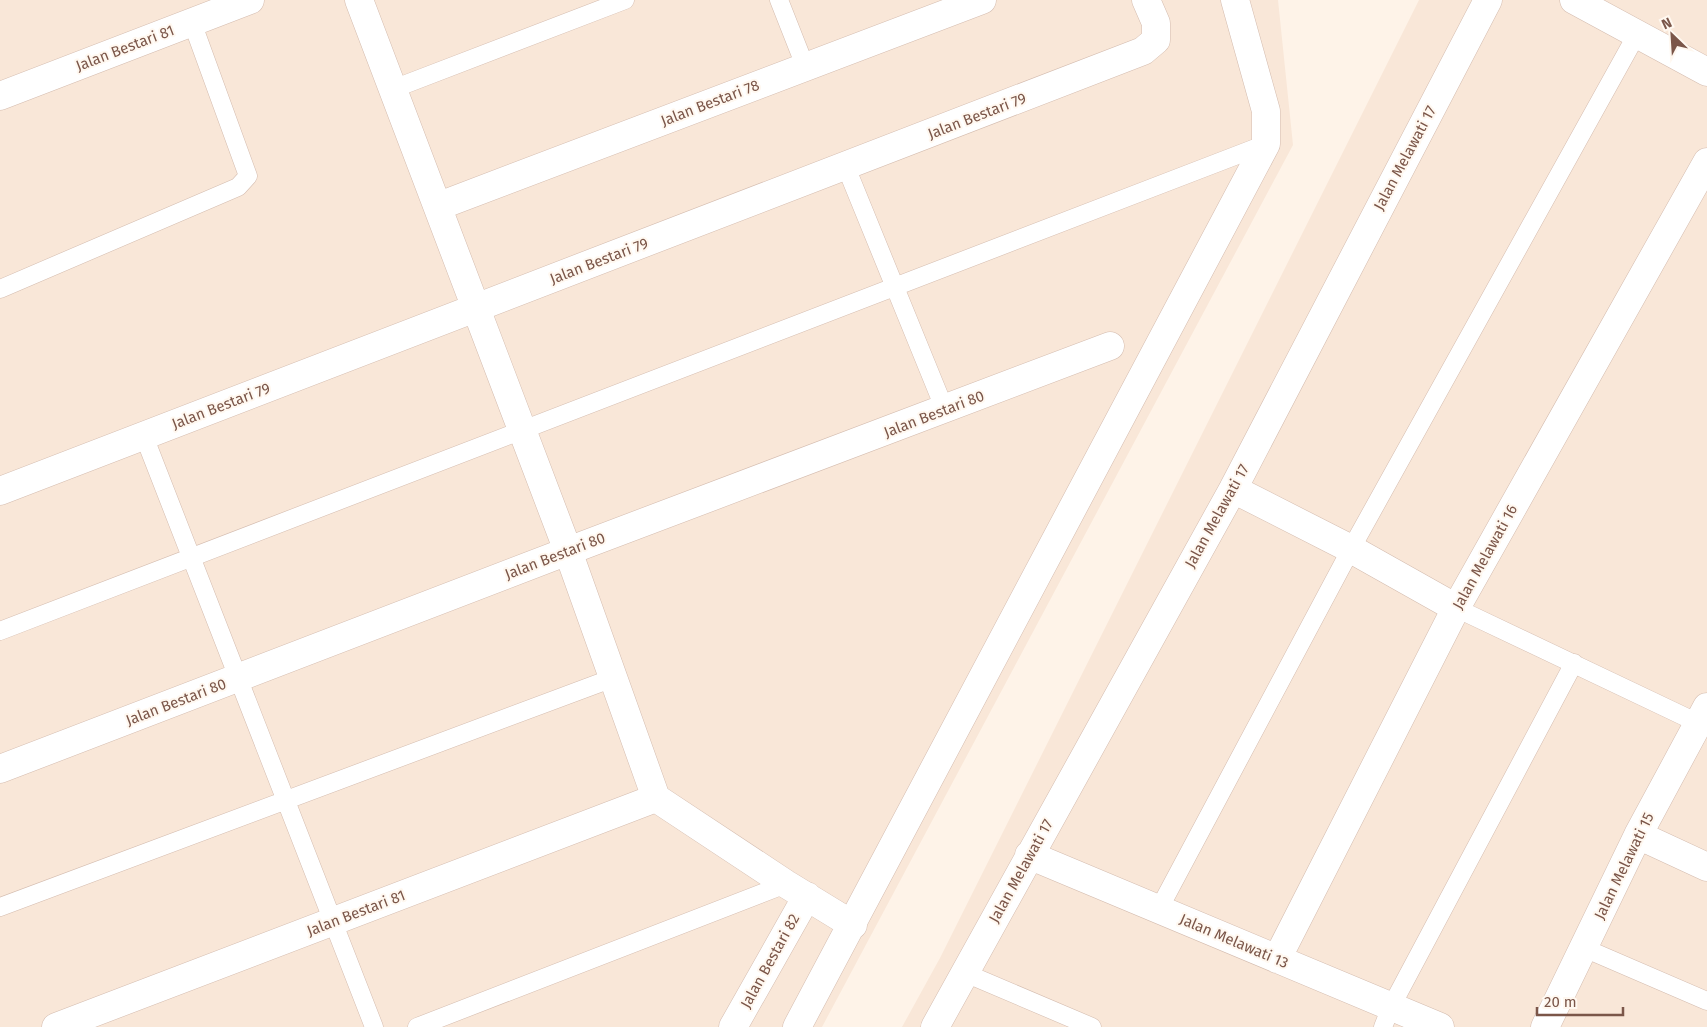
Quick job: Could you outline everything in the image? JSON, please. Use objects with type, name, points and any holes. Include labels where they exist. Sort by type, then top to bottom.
[{"type":"street","name":"Jalan Bestari 81","points":[[0,96],[250,0]]},
{"type":"street","points":[[359,0],[439,206],[568,551],[656,798],[853,925]]},
{"type":"street","name":"Jalan Bestari 78","points":[[439,206],[982,0]]},
{"type":"street","name":"Jalan Bestari 79","points":[[0,491],[1144,51],[1156,40],[1156,23],[1146,0]]},
{"type":"street","points":[[797,1027],[853,925],[1266,144],[1266,111],[1235,0]]},
{"type":"street","name":"Jalan Melawati 17","points":[[936,1027],[1029,855],[1233,488],[1488,0]]},
{"type":"street","points":[[1574,0],[1707,72]]},
{"type":"street","name":"Jalan Melawati 16","points":[[1278,959],[1456,608],[1707,162]]},
{"type":"street","name":"Jalan Bestari 80","points":[[0,769],[1110,346]]},
{"type":"street","points":[[1233,488],[1351,549],[1456,608]]},
{"type":"street","name":"Jalan Melawati 15","points":[[1545,1027],[1638,836],[1703,715]]},
{"type":"street","name":"Jalan Bestari 81","points":[[56,1027],[656,798]]},
{"type":"street","points":[[1638,836],[1707,867]]},
{"type":"street","name":"Jalan Melawati 13","points":[[1029,855],[1278,959],[1387,1017],[1440,1027]]},
{"type":"street","name":"Jalan Bestari 82","points":[[733,1027],[797,890]]},
{"type":"lane","points":[[393,89],[625,0]]},
{"type":"lane","points":[[779,0],[805,66]]},
{"type":"lane","points":[[0,288],[238,187],[248,176],[192,22]]},
{"type":"lane","points":[[1158,909],[1351,549],[1637,34]]},
{"type":"lane","points":[[0,631],[1266,144]]},
{"type":"lane","points":[[846,167],[944,410]]},
{"type":"lane","points":[[144,436],[374,1027]]},
{"type":"lane","points":[[1456,608],[1574,663],[1703,715]]},
{"type":"lane","points":[[1387,1017],[1574,663]]},
{"type":"lane","points":[[0,907],[613,678]]},
{"type":"lane","points":[[417,1027],[797,890]]},
{"type":"lane","points":[[1584,948],[1707,1001]]},
{"type":"lane","points":[[965,974],[1092,1027]]},
{"type":"shaded area","points":[[0,0],[1278,0],[1293,145],[822,1027],[0,1027]]},
{"type":"shaded area","points":[[1419,0],[1707,0],[1707,1027],[902,1027],[940,958]]}]
